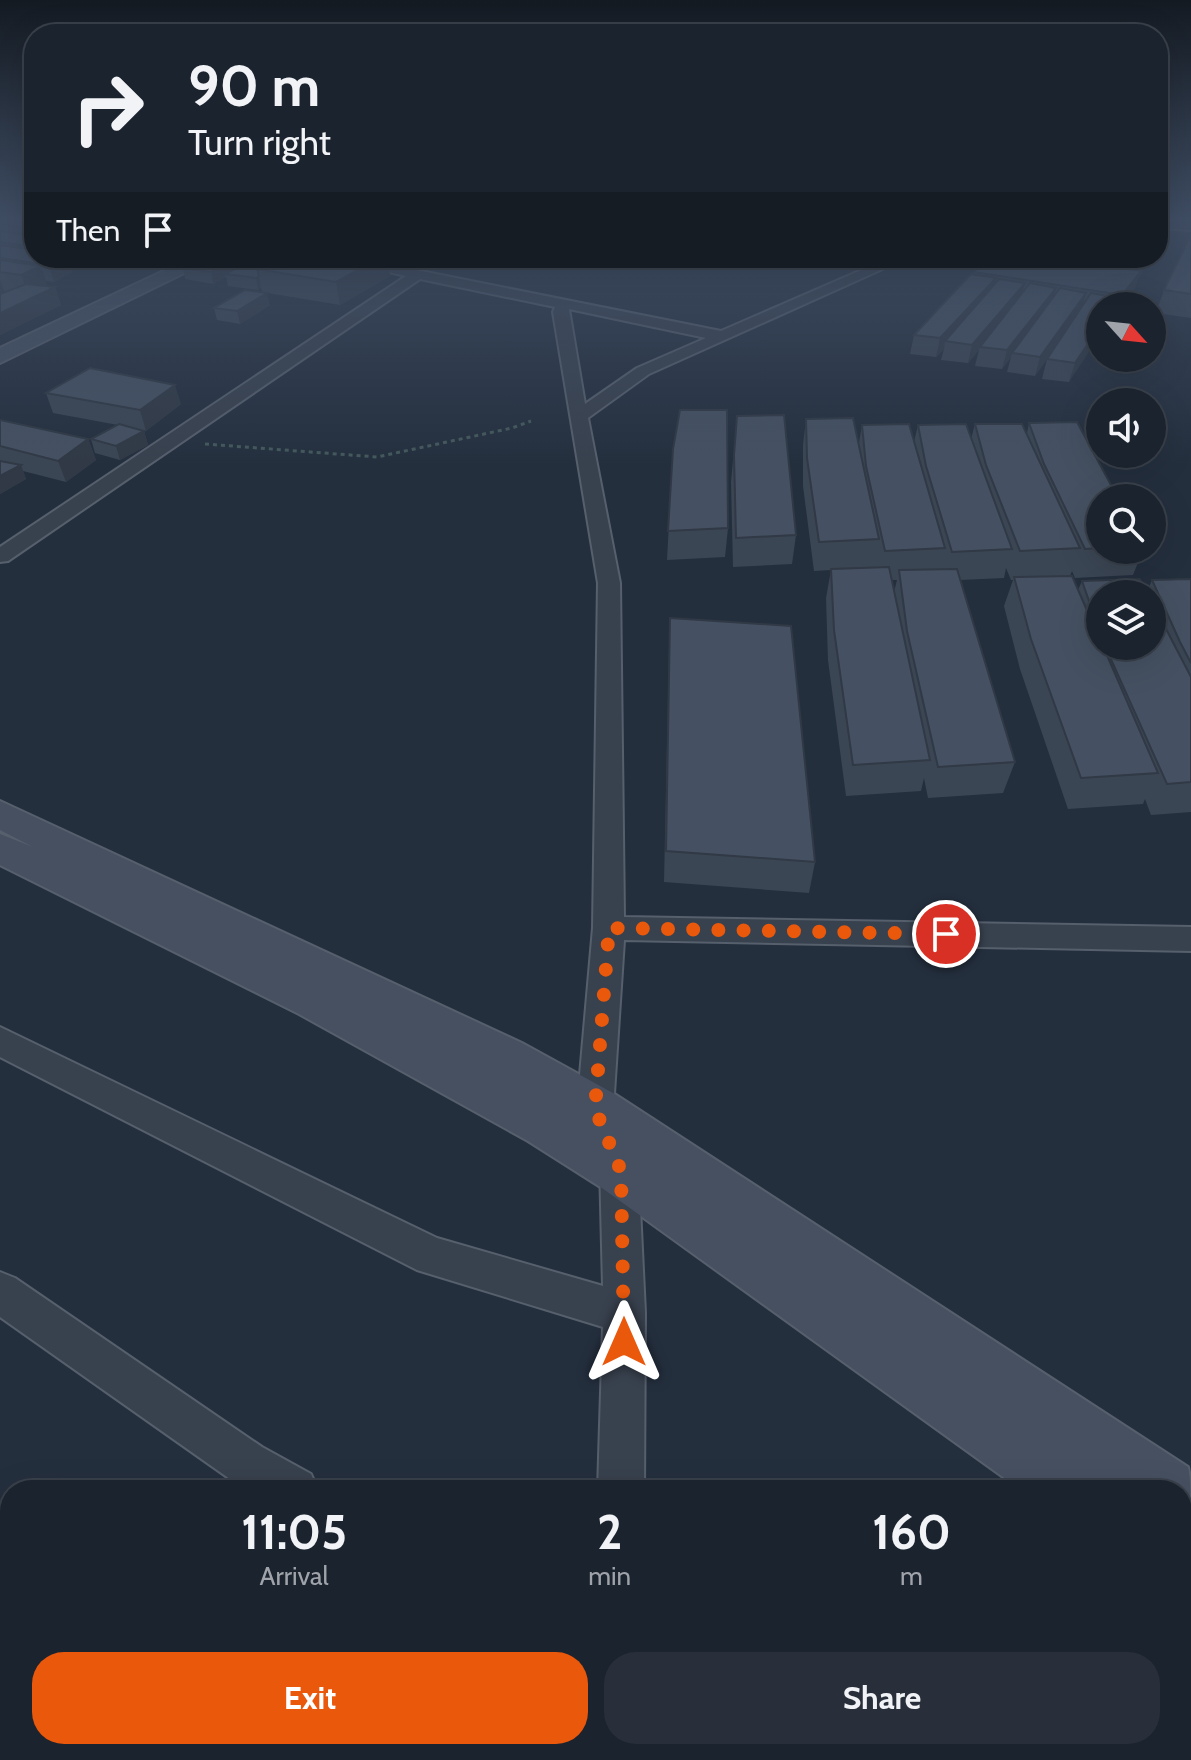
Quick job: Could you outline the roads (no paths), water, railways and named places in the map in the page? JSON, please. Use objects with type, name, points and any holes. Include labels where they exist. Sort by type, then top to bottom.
[{"type":"main road","points":[[0,346],[98,300]]},
{"type":"main road","points":[[0,356],[117,300]]},
{"type":"main road","points":[[0,814],[63,861],[511,1105],[621,1171],[1062,1480]]},
{"type":"main road","points":[[0,848],[63,861],[505,1057],[595,1109],[1150,1480]]},
{"type":"street","points":[[0,556],[381,300]]},
{"type":"street","points":[[544,300],[721,336]]},
{"type":"street","points":[[578,417],[643,371],[803,300]]},
{"type":"street","points":[[564,304],[560,312],[609,583],[609,928],[595,1109],[621,1171],[624,1313],[621,1480]]},
{"type":"street","points":[[609,928],[1191,939]]},
{"type":"street","points":[[0,1041],[431,1256],[624,1313]]},
{"type":"street","points":[[0,1292],[246,1463],[277,1480]]}]
